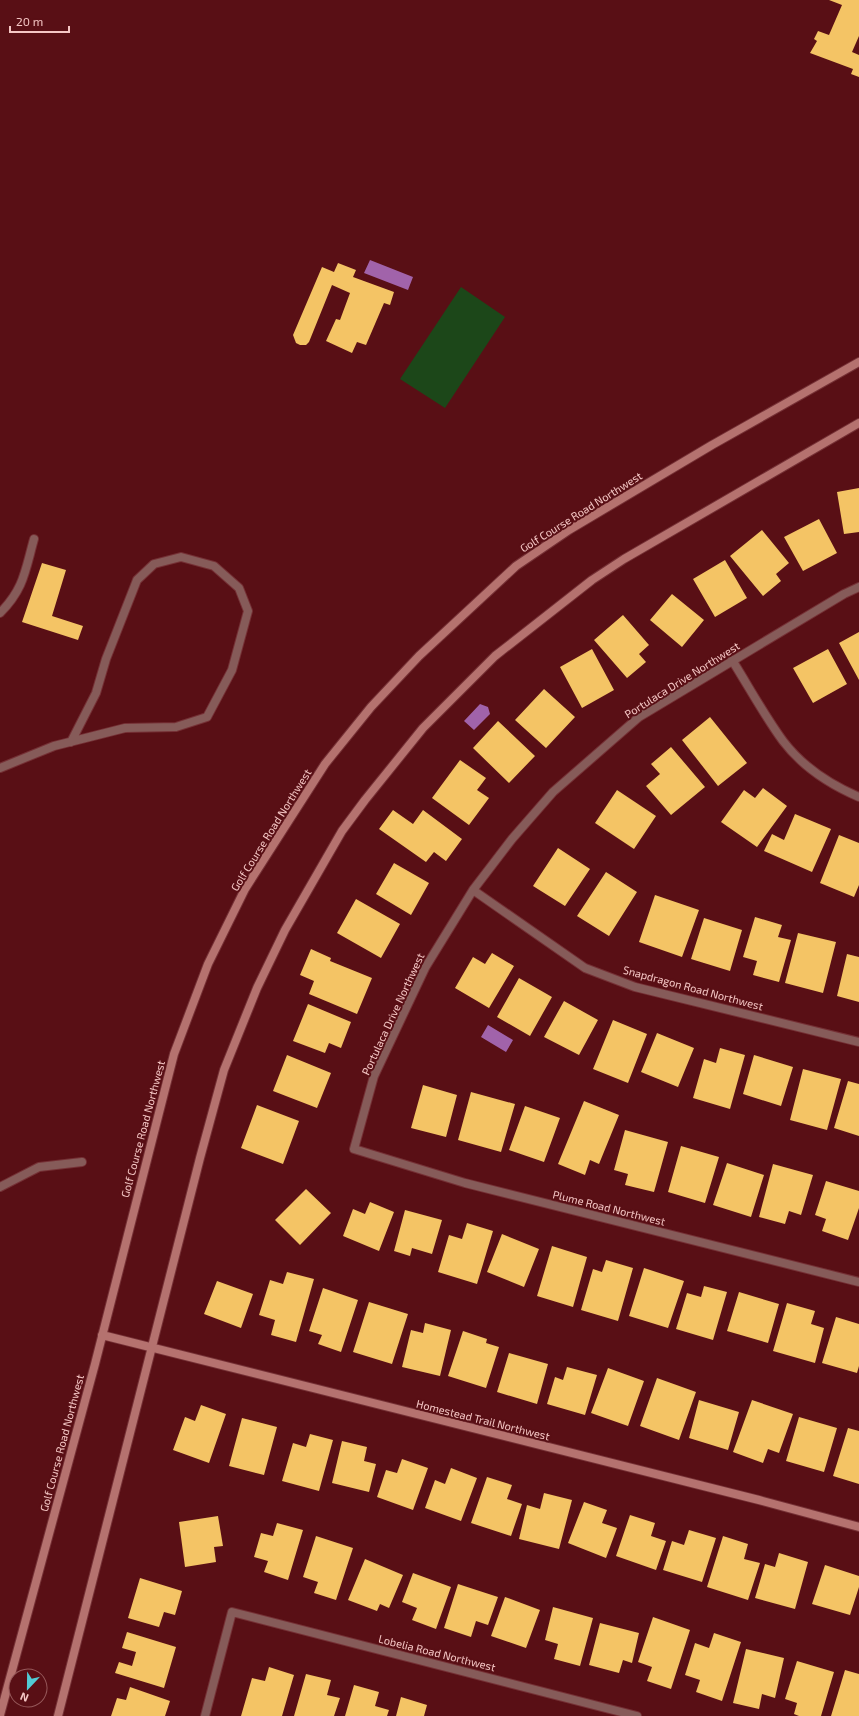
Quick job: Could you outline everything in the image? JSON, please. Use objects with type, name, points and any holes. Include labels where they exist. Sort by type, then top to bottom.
[{"type":"main road","name":"Golf Course Road Northwest","points":[[0,1715],[102,1335],[174,1054],[208,964],[245,889],[325,764],[371,707],[419,656],[516,566],[569,530],[712,445],[859,362]]},
{"type":"main road","points":[[58,1716],[224,1070],[257,988],[284,930],[342,831],[423,728],[495,656],[592,580],[624,559],[859,424]]},
{"type":"main road","name":"Homestead Trail Northwest","points":[[102,1335],[759,1500],[859,1527]]},
{"type":"street","points":[[0,613],[21,586],[34,539]]},
{"type":"street","points":[[0,768],[54,746],[71,742],[124,728],[176,727],[207,717],[232,670],[248,611],[239,588],[214,566],[182,557],[154,564],[137,580],[106,659],[96,693],[71,742]]},
{"type":"street","name":"Portulaca Drive Northwest","points":[[354,1149],[374,1076],[424,968],[473,890],[512,839],[552,792],[639,717],[732,660],[844,594],[859,587]]},
{"type":"street","points":[[732,660],[784,742],[810,768],[840,788],[859,797]]},
{"type":"street","name":"Snapdragon Road Northwest","points":[[473,890],[586,968],[635,987],[859,1042]]},
{"type":"street","name":"Plume Road Northwest","points":[[354,1149],[465,1183],[859,1282]]},
{"type":"street","points":[[0,1187],[39,1167],[82,1162]]},
{"type":"street","name":"Lobelia Road Northwest","points":[[204,1716],[232,1612],[636,1716]]},
{"type":"green space","points":[[461,287],[505,317],[445,408],[400,379]]},
{"type":"shaded area","points":[[370,260],[413,277],[408,290],[364,273]]},
{"type":"shaded area","points":[[480,704],[488,707],[490,714],[474,730],[464,721]]},
{"type":"shaded area","points":[[488,1025],[513,1040],[506,1052],[481,1037]]},
{"type":"building","points":[[829,0],[859,0],[859,36],[852,52],[859,55],[859,77],[851,74],[853,69],[810,53],[817,41],[814,39],[818,31],[829,35],[842,5]]},
{"type":"building","points":[[338,263],[356,270],[353,277],[394,292],[390,305],[384,303],[366,345],[357,342],[352,353],[326,341],[336,319],[340,320],[350,293],[332,285],[309,342],[306,345],[300,345],[296,343],[293,335],[322,267],[334,272]]},
{"type":"building","points":[[859,488],[859,532],[844,534],[837,492]]},
{"type":"building","points":[[819,519],[837,553],[803,571],[784,537]]},
{"type":"building","points":[[762,530],[789,563],[776,574],[781,581],[763,596],[730,556]]},
{"type":"building","points":[[725,560],[747,598],[715,617],[693,579]]},
{"type":"building","points":[[42,563],[66,570],[52,616],[83,626],[78,640],[22,622]]},
{"type":"building","points":[[672,594],[704,620],[682,647],[650,620]]},
{"type":"building","points":[[623,615],[649,645],[639,654],[646,662],[627,678],[594,640]]},
{"type":"building","points":[[859,632],[859,680],[839,643]]},
{"type":"building","points":[[592,649],[614,690],[582,708],[560,667]]},
{"type":"building","points":[[828,649],[847,684],[813,703],[793,668]]},
{"type":"building","points":[[544,689],[575,717],[546,748],[515,720]]},
{"type":"building","points":[[710,717],[747,763],[718,786],[682,740]]},
{"type":"building","points":[[498,721],[535,756],[509,783],[473,748]]},
{"type":"building","points":[[671,747],[705,787],[671,815],[646,786],[660,774],[651,764]]},
{"type":"building","points":[[460,760],[486,778],[477,790],[489,798],[469,825],[432,798]]},
{"type":"building","points":[[763,788],[787,806],[757,847],[721,822],[744,790],[755,798]]},
{"type":"building","points":[[617,790],[656,816],[634,849],[595,823]]},
{"type":"building","points":[[393,810],[413,824],[423,810],[462,839],[446,861],[434,852],[426,862],[379,829]]},
{"type":"building","points":[[795,814],[831,829],[812,872],[764,851],[772,834],[784,840]]},
{"type":"building","points":[[839,835],[859,843],[859,885],[854,897],[820,883]]},
{"type":"building","points":[[558,848],[590,869],[565,906],[533,886]]},
{"type":"building","points":[[394,863],[429,883],[411,915],[376,894]]},
{"type":"building","points":[[606,872],[637,892],[609,936],[577,916]]},
{"type":"building","points":[[655,895],[699,910],[682,957],[639,942]]},
{"type":"building","points":[[356,899],[400,924],[381,958],[337,933]]},
{"type":"building","points":[[755,917],[782,925],[778,937],[791,940],[779,982],[753,975],[757,961],[743,957]]},
{"type":"building","points":[[704,918],[742,930],[730,971],[691,959]]},
{"type":"building","points":[[798,933],[836,942],[823,993],[785,983]]},
{"type":"building","points":[[311,949],[331,958],[330,961],[372,978],[357,1014],[309,994],[314,981],[300,975]]},
{"type":"building","points":[[492,953],[514,966],[489,1008],[455,988],[473,957],[485,964]]},
{"type":"building","points":[[847,954],[859,957],[859,1002],[837,996]]},
{"type":"building","points":[[519,978],[552,997],[530,1036],[497,1017]]},
{"type":"building","points":[[564,1001],[598,1020],[579,1055],[544,1037]]},
{"type":"building","points":[[308,1004],[351,1022],[341,1048],[329,1043],[325,1053],[293,1041]]},
{"type":"building","points":[[613,1020],[647,1034],[628,1083],[593,1069]]},
{"type":"building","points":[[657,1033],[694,1048],[678,1087],[641,1072]]},
{"type":"building","points":[[720,1048],[745,1055],[730,1109],[693,1098],[704,1059],[716,1063]]},
{"type":"building","points":[[287,1055],[331,1073],[317,1108],[273,1091]]},
{"type":"building","points":[[754,1055],[793,1067],[781,1106],[743,1094]]},
{"type":"building","points":[[803,1069],[841,1079],[827,1130],[790,1120]]},
{"type":"building","points":[[848,1081],[859,1084],[859,1136],[834,1128]]},
{"type":"building","points":[[423,1085],[457,1095],[446,1137],[411,1128]]},
{"type":"building","points":[[471,1092],[515,1104],[501,1152],[458,1140]]},
{"type":"building","points":[[584,1101],[619,1115],[599,1164],[590,1160],[585,1175],[558,1164]]},
{"type":"building","points":[[257,1105],[299,1121],[283,1164],[241,1148]]},
{"type":"building","points":[[525,1106],[560,1118],[544,1162],[509,1150]]},
{"type":"building","points":[[625,1130],[668,1142],[654,1192],[625,1185],[628,1174],[614,1170]]},
{"type":"building","points":[[681,1146],[719,1157],[705,1203],[668,1192]]},
{"type":"building","points":[[727,1163],[764,1175],[751,1217],[713,1205]]},
{"type":"building","points":[[773,1164],[813,1175],[801,1215],[789,1211],[785,1224],[759,1217]]},
{"type":"building","points":[[826,1181],[859,1191],[859,1208],[848,1240],[822,1231],[826,1219],[815,1215]]},
{"type":"building","points":[[306,1189],[331,1213],[300,1245],[275,1220]]},
{"type":"building","points":[[370,1202],[394,1212],[379,1251],[343,1236],[353,1209],[365,1214]]},
{"type":"building","points":[[405,1210],[442,1220],[432,1254],[412,1248],[410,1256],[394,1251]]},
{"type":"building","points":[[467,1223],[493,1231],[477,1284],[438,1272],[449,1235],[462,1239]]},
{"type":"building","points":[[502,1234],[539,1249],[524,1287],[487,1272]]},
{"type":"building","points":[[552,1246],[587,1257],[573,1307],[537,1296]]},
{"type":"building","points":[[606,1260],[633,1268],[618,1321],[581,1310],[593,1269],[602,1272]]},
{"type":"building","points":[[644,1268],[684,1281],[668,1328],[629,1316]]},
{"type":"building","points":[[287,1272],[314,1279],[296,1342],[271,1335],[275,1320],[259,1315],[270,1280],[283,1284]]},
{"type":"building","points":[[217,1281],[253,1294],[241,1328],[204,1314]]},
{"type":"building","points":[[704,1286],[727,1292],[713,1340],[676,1329],[687,1293],[701,1297]]},
{"type":"building","points":[[323,1288],[358,1300],[341,1352],[318,1344],[322,1335],[309,1331]]},
{"type":"building","points":[[739,1292],[779,1304],[768,1343],[727,1331]]},
{"type":"building","points":[[369,1302],[408,1314],[392,1364],[353,1352]]},
{"type":"building","points":[[787,1303],[815,1311],[811,1324],[824,1328],[815,1363],[773,1351]]},
{"type":"building","points":[[836,1317],[859,1324],[859,1366],[857,1373],[822,1363]]},
{"type":"building","points":[[425,1323],[451,1330],[440,1376],[402,1367],[411,1330],[423,1333]]},
{"type":"building","points":[[463,1331],[487,1339],[486,1343],[499,1347],[486,1388],[448,1376]]},
{"type":"building","points":[[509,1353],[548,1364],[537,1404],[497,1392]]},
{"type":"building","points":[[567,1367],[597,1375],[585,1415],[547,1404],[555,1377],[563,1380]]},
{"type":"building","points":[[608,1368],[644,1381],[628,1426],[591,1413]]},
{"type":"building","points":[[657,1378],[696,1392],[679,1440],[640,1426]]},
{"type":"building","points":[[699,1400],[739,1412],[728,1450],[689,1438]]},
{"type":"building","points":[[752,1400],[793,1414],[779,1453],[768,1449],[763,1463],[733,1452]]},
{"type":"building","points":[[201,1405],[226,1414],[209,1463],[173,1450],[185,1417],[195,1421]]},
{"type":"building","points":[[799,1417],[837,1428],[824,1472],[786,1461]]},
{"type":"building","points":[[242,1418],[277,1427],[264,1475],[229,1466]]},
{"type":"building","points":[[848,1428],[859,1431],[859,1484],[833,1476]]},
{"type":"building","points":[[310,1434],[333,1440],[319,1491],[282,1481],[293,1443],[306,1447]]},
{"type":"building","points":[[342,1441],[367,1447],[364,1461],[376,1464],[369,1492],[332,1483]]},
{"type":"building","points":[[402,1459],[428,1468],[413,1510],[377,1497],[386,1470],[397,1473]]},
{"type":"building","points":[[451,1468],[477,1478],[461,1521],[425,1508],[435,1480],[445,1484]]},
{"type":"building","points":[[487,1477],[512,1485],[507,1499],[522,1504],[511,1536],[471,1523]]},
{"type":"building","points":[[544,1493],[572,1500],[559,1549],[519,1539],[527,1505],[540,1509]]},
{"type":"building","points":[[584,1502],[607,1510],[602,1523],[617,1528],[606,1558],[568,1543]]},
{"type":"building","points":[[630,1515],[655,1523],[651,1536],[666,1541],[656,1570],[616,1556]]},
{"type":"building","points":[[218,1516],[223,1546],[214,1547],[216,1562],[185,1567],[179,1522]]},
{"type":"building","points":[[277,1523],[303,1530],[288,1580],[264,1572],[268,1561],[254,1557],[261,1533],[273,1536]]},
{"type":"building","points":[[689,1530],[716,1538],[702,1582],[663,1570],[672,1541],[684,1545]]},
{"type":"building","points":[[316,1536],[353,1548],[336,1600],[314,1593],[318,1582],[303,1577]]},
{"type":"building","points":[[723,1536],[748,1544],[744,1559],[760,1563],[748,1600],[707,1587]]},
{"type":"building","points":[[779,1553],[808,1562],[795,1609],[755,1598],[765,1564],[775,1567]]},
{"type":"building","points":[[365,1559],[403,1575],[389,1608],[380,1604],[377,1611],[348,1600]]},
{"type":"building","points":[[825,1565],[859,1576],[859,1587],[850,1615],[812,1604]]},
{"type":"building","points":[[413,1573],[451,1587],[436,1629],[412,1620],[417,1608],[402,1602]]},
{"type":"building","points":[[140,1578],[182,1591],[175,1615],[164,1612],[159,1627],[128,1618]]},
{"type":"building","points":[[458,1584],[498,1597],[488,1625],[476,1621],[471,1637],[444,1628]]},
{"type":"building","points":[[505,1597],[540,1610],[526,1648],[491,1636]]},
{"type":"building","points":[[553,1607],[593,1618],[580,1666],[554,1659],[558,1644],[545,1640]]},
{"type":"building","points":[[653,1617],[690,1630],[671,1689],[647,1681],[652,1667],[638,1662]]},
{"type":"building","points":[[600,1623],[639,1633],[632,1663],[623,1660],[619,1673],[589,1665]]},
{"type":"building","points":[[127,1632],[176,1647],[164,1688],[115,1673],[119,1662],[132,1666],[136,1652],[122,1648]]},
{"type":"building","points":[[714,1633],[741,1642],[722,1701],[696,1692],[700,1680],[685,1675],[695,1643],[709,1648]]},
{"type":"building","points":[[746,1649],[784,1658],[775,1698],[762,1694],[759,1709],[733,1703]]},
{"type":"building","points":[[797,1661],[834,1672],[821,1716],[799,1716],[794,1714],[797,1703],[785,1699]]},
{"type":"building","points":[[269,1667],[294,1675],[282,1716],[241,1716],[252,1678],[265,1681]]},
{"type":"building","points":[[845,1670],[859,1674],[859,1716],[831,1716]]},
{"type":"building","points":[[306,1674],[331,1680],[327,1695],[340,1698],[334,1716],[294,1716]]},
{"type":"building","points":[[354,1685],[379,1692],[375,1706],[389,1710],[387,1716],[345,1716]]},
{"type":"building","points":[[130,1687],[170,1701],[165,1716],[111,1716],[117,1698],[126,1700]]},
{"type":"building","points":[[401,1697],[427,1705],[424,1716],[396,1716]]}]
